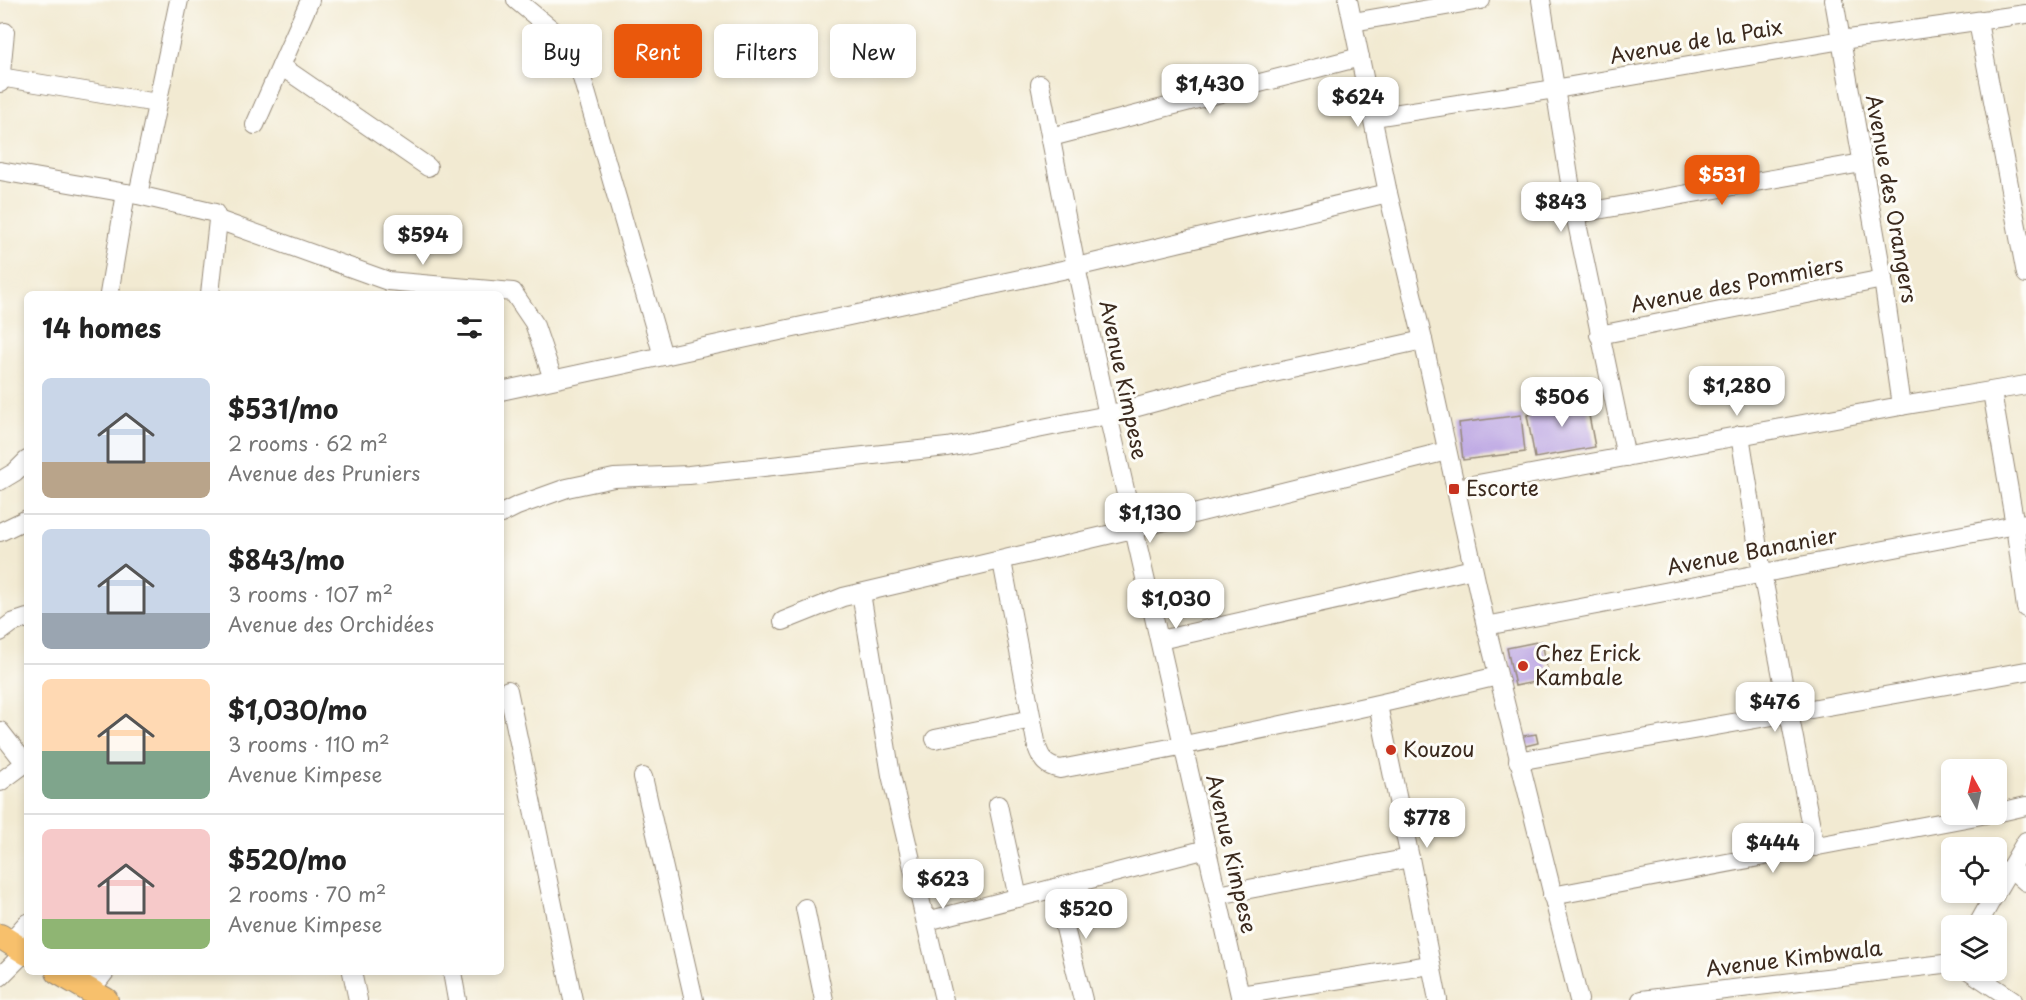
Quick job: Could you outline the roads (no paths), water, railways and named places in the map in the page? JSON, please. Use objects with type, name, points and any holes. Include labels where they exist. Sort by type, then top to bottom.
[{"type":"main road","points":[[66,975],[100,988]]},
{"type":"street","points":[[110,291],[132,194],[157,103],[179,0]]},
{"type":"street","points":[[255,124],[310,0]]},
{"type":"street","points":[[516,0],[573,47],[663,356]]},
{"type":"street","points":[[1348,0],[1388,193],[1486,626],[1579,1000]]},
{"type":"street","points":[[1353,22],[1481,0]]},
{"type":"street","points":[[1541,0],[1575,214],[1626,457]]},
{"type":"street","name":"Avenue des Orangers","points":[[1834,0],[1883,279],[1901,406]]},
{"type":"street","name":"Avenue de la Paix","points":[[1374,117],[1842,40],[2026,14]]},
{"type":"street","points":[[1978,22],[2026,274]]},
{"type":"street","points":[[0,83],[4,32]]},
{"type":"street","points":[[1051,137],[1360,57]]},
{"type":"street","points":[[281,66],[428,167]]},
{"type":"street","points":[[0,77],[157,103]]},
{"type":"street","name":"Avenue Kimpese","points":[[1040,84],[1108,415],[1240,998]]},
{"type":"street","points":[[1575,214],[1862,163]]},
{"type":"street","points":[[0,171],[132,194],[217,216],[388,281],[502,291]]},
{"type":"street","points":[[504,390],[1076,267],[1388,193]]},
{"type":"street","points":[[210,291],[217,216]]},
{"type":"street","name":"Avenue des Pommiers","points":[[1599,335],[1883,279]]},
{"type":"street","points":[[504,291],[513,292],[534,323],[553,380]]},
{"type":"street","points":[[504,512],[567,488],[614,478],[689,475],[947,447],[1108,415],[1214,386],[1423,340]]},
{"type":"street","points":[[1456,488],[2026,385]]},
{"type":"street","points":[[1992,392],[2021,524],[2026,608]]},
{"type":"street","points":[[1740,435],[1762,573],[1815,847]]},
{"type":"street","points":[[783,621],[843,597],[1002,561],[1447,451]]},
{"type":"street","points":[[0,481],[24,463]]},
{"type":"street","points":[[0,532],[24,520]]},
{"type":"street","name":"Avenue Bananier","points":[[1486,626],[2021,524]]},
{"type":"street","points":[[1002,561],[1037,747],[1042,760],[1049,767],[1060,769],[1183,747],[1378,705],[1498,676]]},
{"type":"street","points":[[1160,640],[1473,569]]},
{"type":"street","points":[[861,593],[891,775],[944,1000]]},
{"type":"street","points":[[0,632],[12,623],[24,619]]},
{"type":"street","points":[[1518,761],[2026,671]]},
{"type":"street","points":[[507,690],[573,1000]]},
{"type":"street","points":[[1378,705],[1438,1000]]},
{"type":"street","points":[[935,739],[1032,719]]},
{"type":"street","points":[[0,731],[24,761]]},
{"type":"street","points":[[0,782],[24,764]]},
{"type":"street","points":[[644,777],[694,1000]]},
{"type":"street","points":[[998,805],[1018,898]]},
{"type":"street","points":[[2007,810],[2026,806]]},
{"type":"street","points":[[1552,896],[1941,823]]},
{"type":"street","points":[[2007,873],[2026,841]]},
{"type":"street","points":[[927,921],[1207,849]]},
{"type":"street","points":[[1218,895],[1410,858]]},
{"type":"street","points":[[2010,868],[2026,882]]},
{"type":"street","points":[[1055,888],[1083,1000]]},
{"type":"street","points":[[805,908],[824,1000]]},
{"type":"street","points":[[0,977],[24,929]]},
{"type":"street","name":"Avenue Kimbwala","points":[[1641,1000],[1941,964]]},
{"type":"street","points":[[1240,998],[1430,965]]},
{"type":"street","points":[[353,975],[358,1000]]},
{"type":"street","points":[[453,975],[457,1000]]},
{"type":"street","points":[[1984,981],[2013,1000]]},
{"type":"place","name":"Escorte","points":[[1454,489]]},
{"type":"place","name":"Chez Erick Kambale","points":[[1523,666]]},
{"type":"place","name":"Kouzou","points":[[1391,750]]}]
